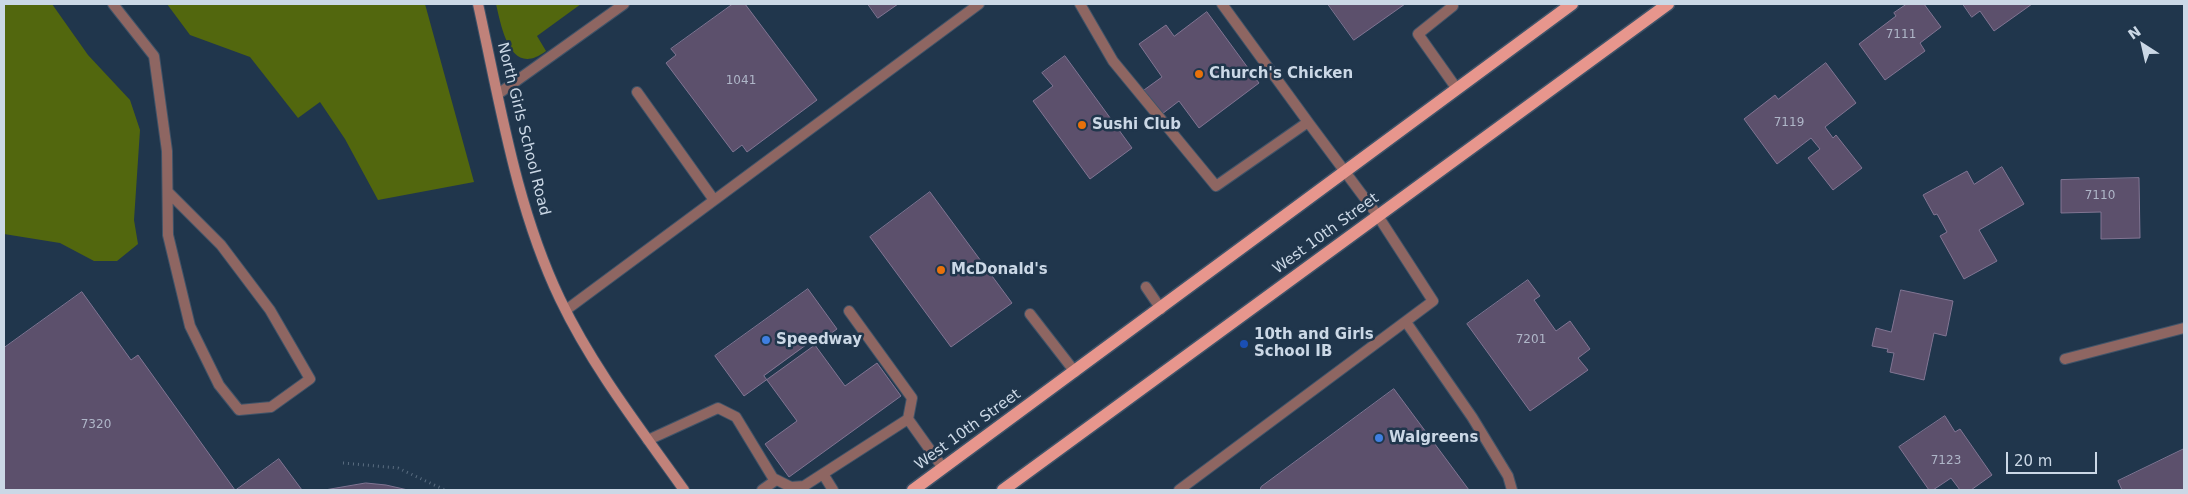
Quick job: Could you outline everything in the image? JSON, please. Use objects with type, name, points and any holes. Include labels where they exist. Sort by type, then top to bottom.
[{"type":"main road","name":"North Girls School Road","points":[[478,4],[528,219],[566,310],[592,358],[684,490]]},
{"type":"main road","name":"West 10th Street","points":[[913,490],[1572,4]]},
{"type":"main road","name":"West 10th Street","points":[[1003,490],[1668,4]]},
{"type":"street","points":[[113,4],[154,56],[167,151],[168,235],[190,326],[219,386],[239,410],[271,407],[310,379],[270,310],[221,245],[168,192]]},
{"type":"street","points":[[498,94],[624,4]]},
{"type":"street","points":[[566,310],[979,4]]},
{"type":"street","points":[[1080,4],[1113,61],[1216,186],[1308,122]]},
{"type":"street","points":[[1179,490],[1433,301],[1378,216],[1222,4]]},
{"type":"street","points":[[1453,6],[1418,34],[1457,89]]},
{"type":"street","points":[[636,92],[714,200]]},
{"type":"street","points":[[1146,287],[1161,308]]},
{"type":"street","points":[[648,440],[718,408],[736,418],[776,480],[791,487],[804,486],[823,474],[908,419],[912,398],[849,311]]},
{"type":"street","points":[[1030,314],[1075,372]]},
{"type":"street","points":[[1406,322],[1472,417],[1508,476],[1512,490]]},
{"type":"street","points":[[2066,359],[2184,328]]},
{"type":"street","points":[[908,419],[943,468]]},
{"type":"street","points":[[823,474],[834,490]]},
{"type":"street","points":[[762,490],[776,480]]},
{"type":"path","points":[[343,463],[398,468],[445,490]]},
{"type":"green space","points":[[4,4],[52,4],[88,55],[130,100],[140,130],[134,220],[138,244],[117,261],[94,261],[60,243],[4,234]]},
{"type":"green space","points":[[167,4],[425,4],[474,182],[378,200],[345,139],[320,102],[298,118],[250,57],[190,35]]},
{"type":"green space","points":[[496,4],[581,4],[537,36],[546,51],[534,58],[524,59],[516,55],[510,47],[501,26]]},
{"type":"building","points":[[733,4],[745,4],[817,100],[747,152],[742,145],[733,152],[666,63],[676,55],[671,49]]},
{"type":"building","points":[[868,4],[898,4],[878,18]]},
{"type":"building","points":[[1328,4],[1405,4],[1354,40]]},
{"type":"building","points":[[1907,4],[1924,4],[1941,27],[1920,43],[1925,51],[1885,80],[1859,44],[1896,16],[1894,13]]},
{"type":"building","points":[[1963,4],[2032,4],[1994,31],[1980,11],[1972,17]]},
{"type":"building","points":[[1207,12],[1259,83],[1199,128],[1179,101],[1162,114],[1144,90],[1162,77],[1139,44],[1166,25],[1174,36]]},
{"type":"building","name":"Sushi Club","points":[[1065,56],[1132,148],[1090,179],[1033,101],[1053,86],[1042,73]]},
{"type":"building","points":[[1826,63],[1856,103],[1825,127],[1833,138],[1836,135],[1862,168],[1833,190],[1808,158],[1820,149],[1811,138],[1777,164],[1744,119],[1775,95],[1778,99]]},
{"type":"building","points":[[2002,167],[2024,204],[1979,230],[1997,261],[1964,279],[1940,236],[1947,232],[1937,214],[1934,215],[1923,195],[1967,171],[1974,184]]},
{"type":"building","points":[[2139,178],[2140,238],[2101,239],[2101,212],[2061,213],[2061,180]]},
{"type":"building","name":"McDonald's","points":[[930,192],[1012,303],[951,347],[870,237]]},
{"type":"building","points":[[1528,280],[1540,296],[1534,300],[1556,331],[1570,321],[1590,349],[1578,358],[1588,370],[1530,411],[1467,324]]},
{"type":"building","points":[[808,289],[837,329],[744,396],[715,356]]},
{"type":"building","points":[[1901,290],[1953,301],[1946,336],[1934,333],[1924,380],[1890,372],[1894,353],[1887,352],[1888,349],[1872,346],[1876,328],[1891,332]]},
{"type":"building","points":[[82,292],[131,360],[138,355],[235,490],[4,490],[4,348]]},
{"type":"building","points":[[812,341],[845,386],[877,363],[901,396],[789,477],[765,444],[797,421],[764,376]]},
{"type":"building","name":"Walgreens","points":[[1394,389],[1469,490],[1260,490],[1261,487]]},
{"type":"building","points":[[1945,416],[1955,432],[1960,429],[1992,475],[1971,490],[1960,490],[1951,478],[1933,490],[1929,490],[1899,447]]},
{"type":"building","points":[[2184,449],[2184,490],[2122,490],[2118,481]]},
{"type":"building","points":[[279,459],[302,490],[236,490]]},
{"type":"building","points":[[366,483],[386,485],[408,490],[325,490]]},
{"type":"place","name":"Church's Chicken","points":[[1199,74]]},
{"type":"place","name":"Sushi Club","points":[[1082,125]]},
{"type":"place","name":"McDonald's","points":[[941,270]]},
{"type":"place","name":"Speedway","points":[[766,340]]},
{"type":"place","name":"10th and Girls School IB","points":[[1244,344]]},
{"type":"place","name":"Walgreens","points":[[1379,438]]}]
